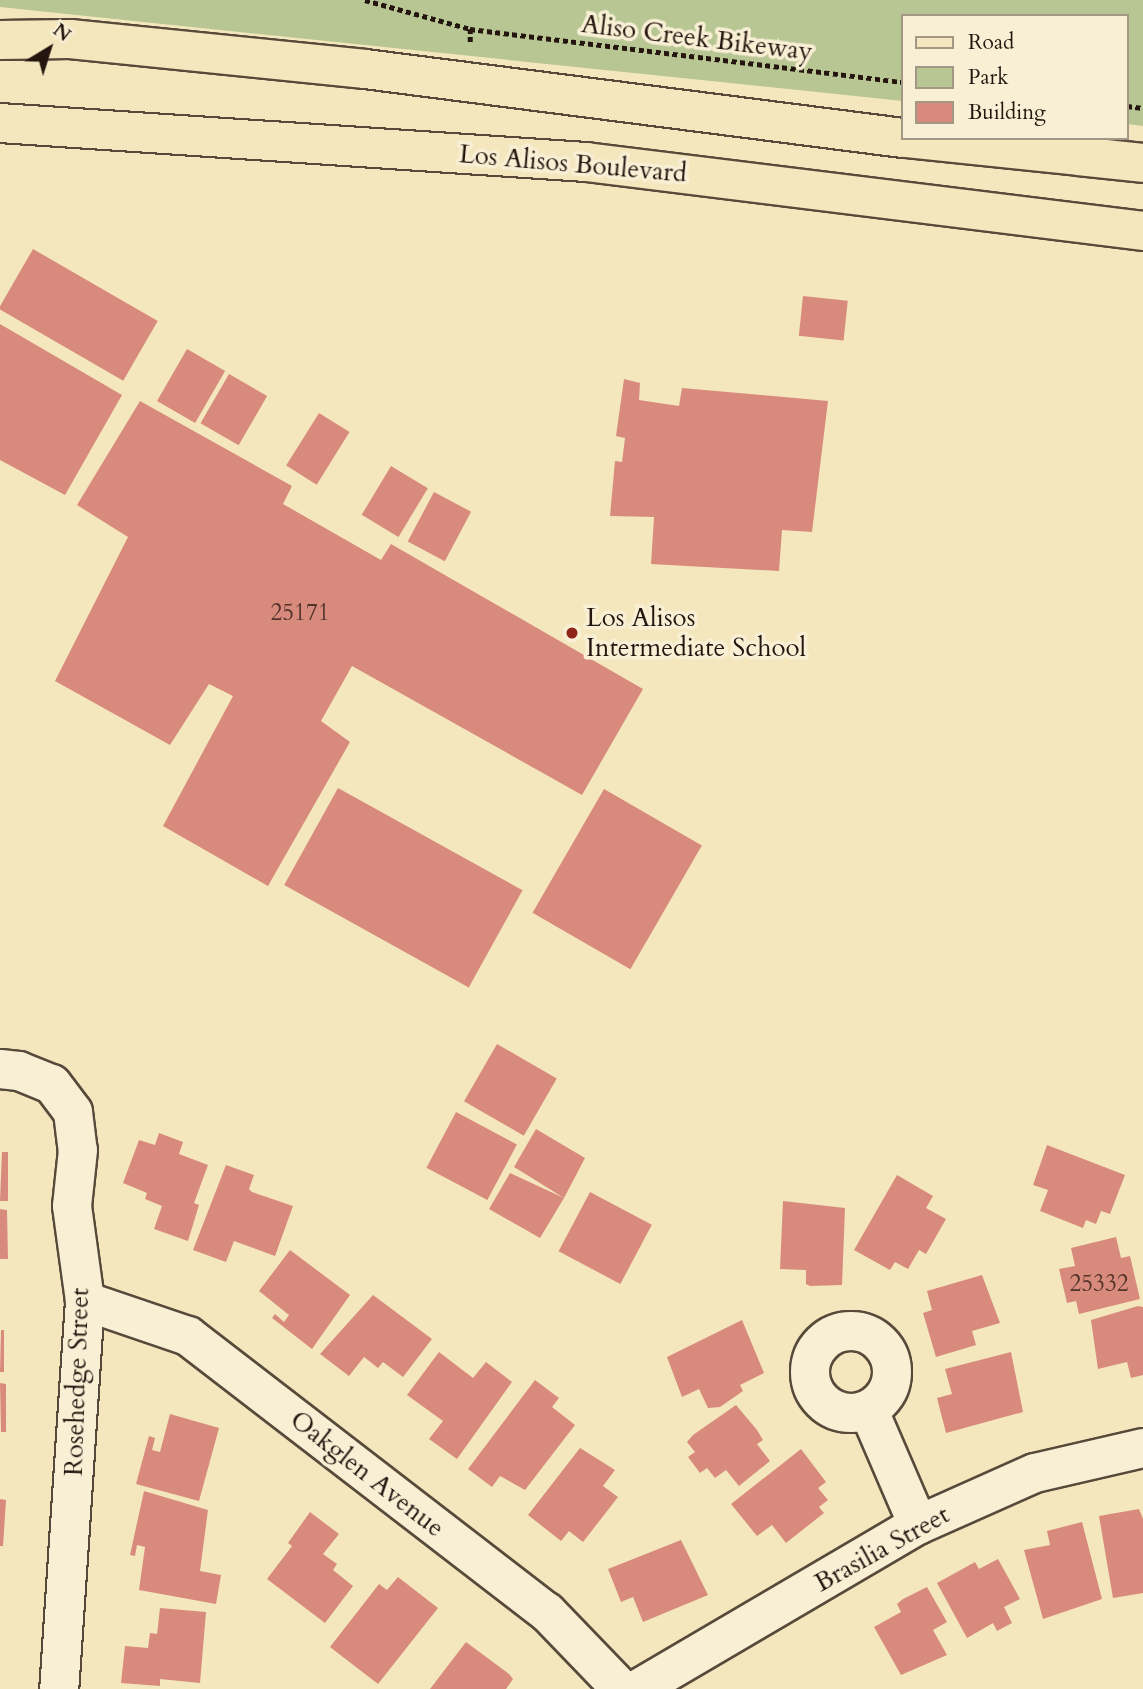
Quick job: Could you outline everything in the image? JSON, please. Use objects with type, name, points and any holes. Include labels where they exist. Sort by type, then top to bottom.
[{"type":"main road","points":[[0,40],[70,38],[365,69],[902,138]]},
{"type":"main road","name":"Los Alisos Boulevard","points":[[0,123],[586,162],[1143,231]]},
{"type":"main road","points":[[924,140],[1143,163]]},
{"type":"street","name":"Rosehedge Street","points":[[0,1069],[19,1070],[52,1084],[73,1112],[78,1150],[72,1206],[85,1301],[59,1689]]},
{"type":"street","name":"Oakglen Avenue","points":[[85,1301],[188,1336],[547,1612],[621,1689]]},
{"type":"street","points":[[869,1411],[918,1525]]},
{"type":"street","name":"Brasilia Street","points":[[638,1689],[918,1525],[1035,1473],[1143,1448]]},
{"type":"path","name":"Aliso Creek Bikeway","points":[[365,0],[470,29],[902,82]]},
{"type":"path","points":[[470,29],[470,41]]},
{"type":"green space","points":[[0,0],[1143,0],[1143,126],[1129,124],[1129,14],[902,14],[902,101],[0,7]]},
{"type":"building","points":[[33,249],[158,321],[123,381],[0,310]]},
{"type":"building","points":[[803,296],[848,301],[844,340],[799,336]]},
{"type":"building","points":[[0,324],[122,395],[65,495],[0,460]]},
{"type":"building","points":[[187,349],[225,371],[195,423],[157,401]]},
{"type":"building","points":[[229,374],[267,396],[239,445],[200,423]]},
{"type":"building","points":[[624,379],[640,383],[639,400],[679,406],[682,388],[828,401],[812,532],[782,530],[779,571],[651,564],[654,517],[610,516],[615,461],[622,462],[625,438],[616,436]]},
{"type":"building","points":[[140,401],[292,486],[283,504],[381,560],[391,544],[643,689],[582,795],[352,666],[321,721],[350,742],[268,886],[163,826],[233,696],[209,684],[170,745],[55,681],[128,537],[77,505]]},
{"type":"building","points":[[319,413],[350,432],[317,485],[286,466]]},
{"type":"building","points":[[391,466],[428,488],[399,537],[362,515]]},
{"type":"building","points":[[434,492],[471,512],[445,561],[408,541]]},
{"type":"building","points":[[338,788],[523,890],[469,987],[284,885]]},
{"type":"building","points":[[604,789],[702,846],[630,969],[532,913]]},
{"type":"building","points":[[497,1044],[557,1078],[524,1136],[464,1101]]},
{"type":"building","points":[[456,1112],[517,1144],[487,1200],[426,1168]]},
{"type":"building","points":[[536,1129],[585,1158],[564,1198],[514,1167]]},
{"type":"building","points":[[159,1133],[183,1142],[179,1154],[208,1165],[194,1203],[199,1205],[188,1241],[154,1229],[162,1206],[145,1199],[147,1193],[123,1183],[139,1140],[155,1145]]},
{"type":"building","points":[[1047,1145],[1125,1175],[1110,1214],[1101,1211],[1096,1224],[1086,1220],[1083,1228],[1040,1211],[1048,1190],[1033,1185]]},
{"type":"building","points":[[2,1152],[8,1152],[8,1201],[0,1201]]},
{"type":"building","points":[[226,1165],[254,1175],[249,1189],[252,1192],[293,1206],[275,1256],[234,1241],[226,1262],[193,1250]]},
{"type":"building","points":[[510,1173],[564,1198],[540,1238],[489,1209]]},
{"type":"building","points":[[897,1175],[933,1196],[926,1208],[946,1219],[926,1254],[919,1250],[908,1269],[895,1262],[890,1270],[854,1250]]},
{"type":"building","points":[[590,1192],[652,1225],[620,1284],[559,1251]]},
{"type":"building","points":[[783,1201],[845,1208],[842,1285],[810,1286],[806,1284],[806,1270],[780,1269]]},
{"type":"building","points":[[0,1209],[7,1210],[8,1259],[0,1259]]},
{"type":"building","points":[[1116,1237],[1121,1258],[1130,1256],[1140,1299],[1079,1314],[1076,1301],[1067,1303],[1059,1269],[1075,1266],[1071,1248]]},
{"type":"building","points":[[290,1250],[350,1295],[312,1349],[272,1318],[275,1314],[284,1322],[289,1315],[259,1291]]},
{"type":"building","points":[[982,1275],[1000,1323],[972,1331],[976,1345],[936,1357],[923,1313],[932,1310],[927,1291]]},
{"type":"building","points":[[373,1295],[432,1339],[403,1377],[383,1362],[378,1368],[364,1357],[349,1376],[320,1354]]},
{"type":"building","points":[[1138,1306],[1143,1307],[1143,1375],[1131,1378],[1127,1362],[1098,1369],[1091,1320]]},
{"type":"building","points":[[742,1320],[764,1373],[740,1385],[743,1391],[720,1407],[708,1408],[699,1389],[682,1397],[667,1357]]},
{"type":"building","points":[[1,1330],[4,1330],[4,1372],[0,1372]]},
{"type":"building","points":[[439,1352],[473,1378],[486,1362],[512,1382],[457,1459],[429,1439],[443,1421],[407,1395]]},
{"type":"building","points":[[1011,1352],[1023,1412],[946,1433],[937,1398],[952,1394],[945,1369]]},
{"type":"building","points":[[535,1380],[559,1398],[552,1407],[575,1425],[525,1490],[500,1476],[492,1487],[468,1469]]},
{"type":"building","points":[[0,1383],[6,1384],[6,1432],[1,1432]]},
{"type":"building","points":[[736,1405],[757,1430],[763,1440],[757,1444],[770,1461],[739,1486],[726,1470],[715,1478],[707,1468],[700,1473],[688,1457],[695,1452],[687,1442]]},
{"type":"building","points":[[170,1414],[219,1428],[199,1501],[136,1484],[149,1436],[155,1438],[152,1450],[160,1452]]},
{"type":"building","points":[[580,1448],[615,1470],[603,1486],[618,1497],[583,1542],[569,1531],[561,1541],[528,1515]]},
{"type":"building","points":[[801,1449],[826,1482],[818,1488],[828,1500],[819,1507],[824,1513],[786,1543],[772,1525],[757,1536],[731,1504]]},
{"type":"building","points":[[144,1491],[208,1510],[200,1571],[221,1575],[216,1604],[139,1590],[145,1547],[137,1545],[135,1556],[130,1555]]},
{"type":"building","points":[[0,1499],[6,1500],[3,1546],[0,1546]]},
{"type":"building","points":[[1139,1509],[1143,1519],[1143,1593],[1113,1598],[1099,1516]]},
{"type":"building","points":[[310,1512],[339,1534],[323,1554],[337,1564],[333,1570],[353,1586],[325,1623],[267,1579],[292,1546],[288,1543]]},
{"type":"building","points":[[1082,1522],[1102,1599],[1043,1619],[1024,1550],[1050,1545],[1047,1531]]},
{"type":"building","points":[[681,1540],[708,1595],[643,1622],[633,1597],[621,1602],[608,1569]]},
{"type":"building","points":[[998,1559],[1020,1599],[1004,1607],[1012,1623],[997,1631],[993,1623],[967,1638],[937,1583],[975,1562],[979,1569]]},
{"type":"building","points":[[398,1577],[438,1608],[378,1684],[330,1647],[379,1584],[387,1590]]},
{"type":"building","points":[[927,1587],[947,1622],[933,1630],[947,1655],[901,1675],[874,1627],[901,1612],[897,1604],[903,1599]]},
{"type":"building","points":[[160,1608],[206,1612],[200,1683],[160,1679],[160,1686],[121,1683],[125,1646],[148,1648],[150,1633],[157,1634]]},
{"type":"building","points":[[466,1642],[509,1674],[513,1679],[506,1689],[430,1689]]},
{"type":"place","name":"Los Alisos Intermediate School","points":[[572,633]]}]
